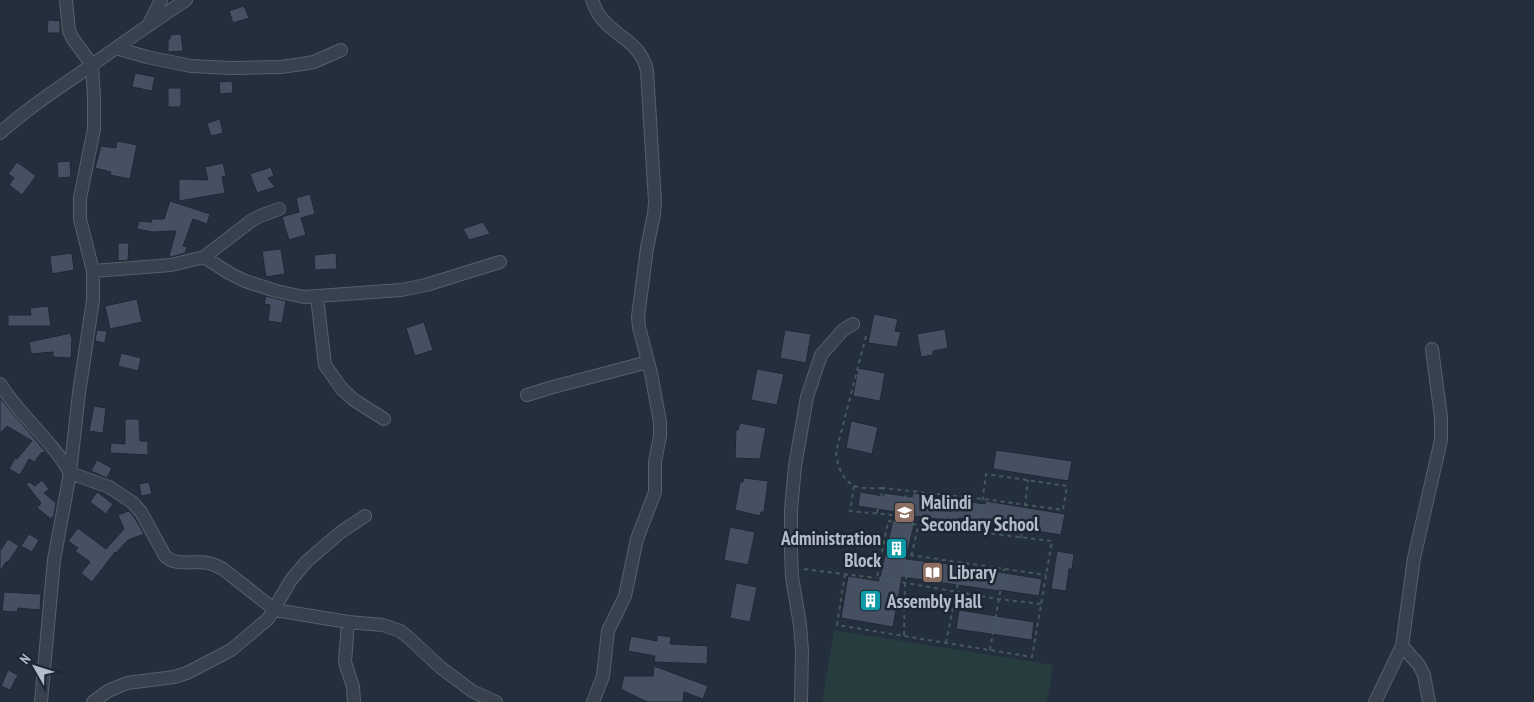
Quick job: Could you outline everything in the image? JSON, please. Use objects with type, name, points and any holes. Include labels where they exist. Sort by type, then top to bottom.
[{"type":"street","points":[[41,702],[54,560],[70,473],[79,393],[94,291],[93,271],[79,208],[94,129],[92,65],[73,39],[70,31],[66,0]]},
{"type":"street","points":[[149,23],[161,0]]},
{"type":"street","points":[[0,132],[34,104],[92,65],[149,23],[186,0]]},
{"type":"street","points":[[592,0],[598,14],[606,23],[639,51],[645,61],[647,71],[655,202],[638,317],[660,422],[660,436],[654,462],[655,492],[637,539],[625,596],[608,632],[603,676],[594,702]]},
{"type":"street","points":[[116,48],[147,57],[191,66],[232,68],[281,67],[302,64],[314,62],[341,50]]},
{"type":"street","points":[[93,271],[171,265],[204,257],[251,221],[279,209]]},
{"type":"street","points":[[204,257],[245,281],[290,295],[304,297],[414,288],[500,262]]},
{"type":"street","points":[[317,297],[325,365],[342,389],[354,400],[384,419]]},
{"type":"street","points":[[801,702],[802,651],[792,577],[791,510],[795,466],[807,397],[821,355],[843,330],[853,324]]},
{"type":"street","points":[[1375,702],[1402,646],[1414,558],[1441,440],[1441,417],[1432,349]]},
{"type":"street","points":[[527,395],[648,362]]},
{"type":"street","points":[[0,384],[18,408],[53,446],[70,473],[109,487],[132,502],[141,512],[165,556],[170,560],[175,562],[208,563],[217,566],[274,610],[383,626],[400,631],[440,667],[472,691],[496,702]]},
{"type":"street","points":[[93,702],[108,691],[127,683],[174,677],[198,668],[231,650],[268,619],[291,580],[307,560],[341,532],[365,516]]},
{"type":"street","points":[[348,622],[345,662],[353,687],[354,702]]},
{"type":"street","points":[[1402,646],[1419,665],[1424,675],[1429,702]]},
{"type":"path","points":[[866,336],[836,452],[837,464],[843,475],[854,486],[983,498],[1063,510],[1067,486],[986,474],[983,498],[978,533]]},
{"type":"path","points":[[1021,538],[1028,480]]},
{"type":"path","points":[[854,486],[850,511],[902,516]]},
{"type":"path","points":[[877,514],[883,488]]},
{"type":"path","points":[[901,524],[906,491]]},
{"type":"path","points":[[845,574],[837,625],[1032,657],[1052,541],[888,521],[877,578]]},
{"type":"path","points":[[904,635],[905,583],[918,526]]},
{"type":"path","points":[[910,555],[1046,575]]},
{"type":"path","points":[[946,643],[962,562]]},
{"type":"path","points":[[792,568],[877,578],[998,599],[1041,604]]},
{"type":"path","points":[[990,650],[1004,568]]},
{"type":"green space","points":[[834,630],[1053,665],[1047,702],[822,702]]},
{"type":"building","points":[[244,6],[249,18],[233,23],[229,11]]},
{"type":"building","points":[[48,20],[60,21],[60,33],[47,33]]},
{"type":"building","points":[[181,34],[183,51],[168,52],[168,39],[170,39],[170,35]]},
{"type":"building","points":[[135,73],[155,77],[152,91],[132,87]]},
{"type":"building","points":[[232,81],[233,93],[220,94],[219,82]]},
{"type":"building","points":[[168,88],[181,88],[181,107],[168,107]]},
{"type":"building","points":[[220,119],[223,133],[211,136],[207,123]]},
{"type":"building","points":[[117,141],[137,145],[130,179],[110,175],[111,172],[95,168],[101,146],[116,148]]},
{"type":"building","points":[[70,161],[71,177],[58,178],[57,162]]},
{"type":"building","points":[[17,162],[36,176],[22,195],[9,185],[14,178],[8,174]]},
{"type":"building","points":[[223,163],[226,176],[222,177],[225,193],[179,201],[179,179],[208,180],[205,167]]},
{"type":"building","points":[[271,167],[274,176],[268,178],[275,187],[257,193],[250,174]]},
{"type":"building","points":[[310,194],[315,214],[301,218],[306,235],[289,240],[282,217],[299,212],[296,198]]},
{"type":"building","points":[[170,201],[210,214],[207,224],[193,219],[183,246],[187,247],[185,253],[171,257],[169,256],[176,231],[152,232],[137,229],[139,221],[152,222],[151,219],[164,219]]},
{"type":"building","points":[[483,222],[490,234],[469,240],[463,229]]},
{"type":"building","points":[[118,243],[129,243],[128,260],[118,261]]},
{"type":"building","points":[[281,249],[285,274],[266,277],[262,251]]},
{"type":"building","points":[[72,253],[74,270],[52,274],[50,256]]},
{"type":"building","points":[[336,253],[337,269],[315,270],[314,255]]},
{"type":"building","points":[[266,296],[286,301],[282,323],[268,321],[270,305],[264,304]]},
{"type":"building","points":[[137,299],[142,322],[110,329],[105,306]]},
{"type":"building","points":[[48,306],[51,326],[8,326],[8,315],[31,315],[30,308]]},
{"type":"building","points":[[874,314],[898,319],[895,331],[901,332],[897,347],[868,343]]},
{"type":"building","points":[[424,322],[433,350],[415,356],[406,328]]},
{"type":"building","points":[[945,329],[948,348],[933,351],[933,355],[921,357],[917,334]]},
{"type":"building","points":[[97,330],[107,331],[105,343],[95,341]]},
{"type":"building","points":[[785,330],[811,334],[806,363],[780,358]]},
{"type":"building","points":[[71,333],[71,358],[53,357],[53,352],[31,354],[29,342]]},
{"type":"building","points":[[121,353],[141,358],[138,371],[118,366]]},
{"type":"building","points":[[858,368],[885,373],[880,401],[853,396]]},
{"type":"building","points":[[757,369],[784,374],[777,405],[751,400]]},
{"type":"building","points":[[0,398],[45,451],[34,462],[29,459],[20,475],[9,469],[15,458],[17,459],[32,441],[7,426],[0,433]]},
{"type":"building","points":[[94,406],[106,408],[103,433],[89,431]]},
{"type":"building","points":[[125,419],[139,419],[140,441],[148,441],[148,455],[110,453],[111,443],[125,444]]},
{"type":"building","points":[[851,421],[878,427],[872,454],[846,448]]},
{"type":"building","points":[[740,423],[766,428],[760,459],[735,458],[736,430],[738,430]]},
{"type":"building","points":[[996,450],[1072,461],[1068,481],[993,469]]},
{"type":"building","points":[[97,460],[112,468],[107,478],[91,471]]},
{"type":"building","points":[[744,478],[768,481],[764,512],[761,512],[760,516],[735,510],[740,482],[743,482]]},
{"type":"building","points":[[42,480],[49,489],[44,493],[56,503],[54,515],[51,519],[37,508],[41,503],[26,484],[29,482],[35,486]]},
{"type":"building","points":[[149,482],[152,494],[141,496],[139,484]]},
{"type":"building","points":[[97,492],[113,504],[106,514],[90,502]]},
{"type":"building","points":[[860,492],[883,496],[884,493],[912,497],[913,493],[985,504],[986,501],[1065,514],[1061,535],[959,518],[959,522],[916,516],[906,559],[1042,579],[1039,596],[902,577],[893,627],[841,618],[848,576],[879,581],[895,512],[858,506]]},
{"type":"building","points":[[129,511],[144,534],[128,540],[115,552],[92,582],[81,573],[90,562],[75,551],[78,548],[68,541],[78,528],[106,549],[124,529],[118,515]]},
{"type":"building","points":[[730,527],[755,532],[748,565],[724,560]]},
{"type":"building","points":[[29,534],[39,540],[32,552],[21,546]]},
{"type":"building","points":[[8,539],[19,546],[0,571],[0,551]]},
{"type":"building","points":[[1057,551],[1074,554],[1072,569],[1069,569],[1066,591],[1051,589]]},
{"type":"building","points":[[736,583],[757,587],[750,622],[730,618]]},
{"type":"building","points":[[4,592],[41,594],[40,610],[18,608],[17,612],[2,611]]},
{"type":"building","points":[[959,610],[1034,622],[1032,640],[956,629]]},
{"type":"building","points":[[657,635],[671,637],[670,644],[708,646],[707,664],[654,662],[655,656],[628,651],[631,636],[657,641]]},
{"type":"building","points":[[654,666],[708,686],[703,699],[684,692],[683,702],[647,702],[621,689],[624,676],[653,676]]},
{"type":"building","points":[[8,670],[18,675],[10,690],[1,686]]},
{"type":"place","name":"Malindi Secondary School","points":[[905,513]]},
{"type":"place","name":"Administration Block","points":[[897,549]]},
{"type":"place","name":"Library","points":[[933,572]]},
{"type":"place","name":"Assembly Hall","points":[[871,601]]}]
